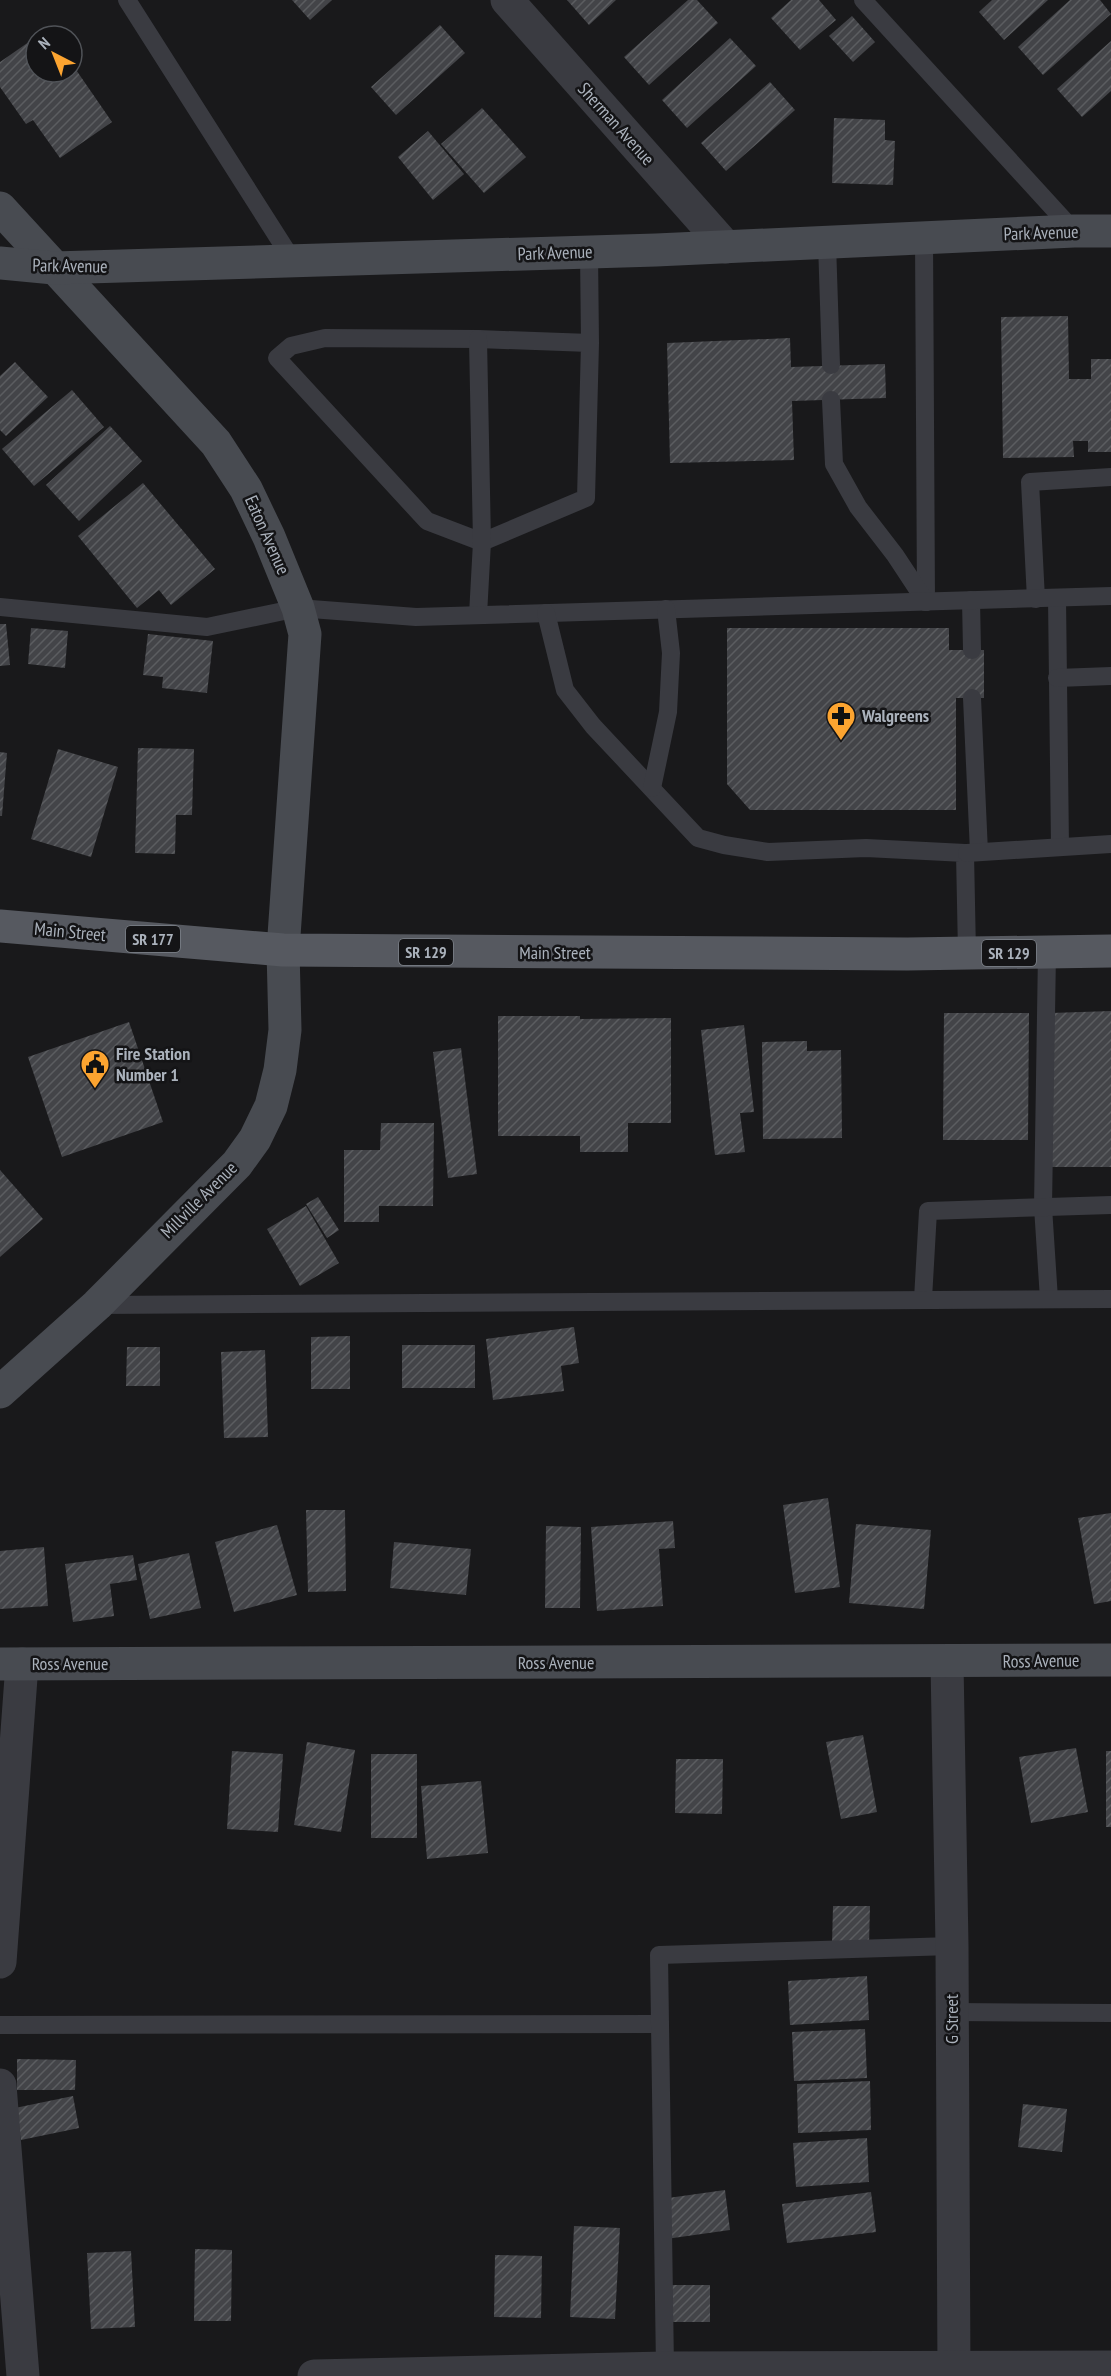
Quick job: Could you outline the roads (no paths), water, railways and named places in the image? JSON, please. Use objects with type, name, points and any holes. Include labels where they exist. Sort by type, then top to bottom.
[{"type":"main road","name":"Eaton Avenue","points":[[0,208],[216,443],[246,489],[269,537],[298,608],[305,634],[283,950]]},
{"type":"main road","name":"Park Avenue","points":[[0,263],[54,268],[590,252],[1111,231]]},
{"type":"main road","name":"Main Street","points":[[0,926],[283,950],[735,954],[1111,951]]},
{"type":"main road","name":"Millville Avenue","points":[[0,1392],[97,1305],[237,1164],[255,1139],[271,1106],[280,1070],[285,1030],[283,950]]},
{"type":"main road","name":"Ross Avenue","points":[[11,1664],[1111,1660]]},
{"type":"street","name":"Sherman Avenue","points":[[507,0],[726,247]]},
{"type":"street","name":"G Street","points":[[947,1662],[952,1946],[954,2372]]},
{"type":"street","points":[[0,1962],[11,1664]]},
{"type":"street","points":[[0,2085],[23,2376]]},
{"type":"street","points":[[314,2376],[599,2373],[666,2368],[954,2372],[1111,2367]]},
{"type":"lane","points":[[126,0],[292,261]]},
{"type":"lane","points":[[863,0],[1074,231]]},
{"type":"lane","points":[[924,238],[926,602]]},
{"type":"lane","points":[[827,243],[831,365]]},
{"type":"lane","points":[[590,252],[590,343],[586,498],[482,542],[427,521],[277,358],[291,346],[325,338],[478,339],[590,343]]},
{"type":"lane","points":[[478,339],[482,542],[478,615]]},
{"type":"lane","points":[[831,400],[834,464],[858,507],[895,555],[926,602]]},
{"type":"lane","points":[[1036,599],[1030,482],[1111,477]]},
{"type":"lane","points":[[0,607],[207,627],[298,608],[416,617],[1111,596]]},
{"type":"lane","points":[[1056,598],[1060,847]]},
{"type":"lane","points":[[971,600],[972,650]]},
{"type":"lane","points":[[652,788],[668,712],[671,653],[666,609]]},
{"type":"lane","points":[[546,613],[565,690],[593,726],[698,838],[768,852],[866,848],[972,852],[1111,844]]},
{"type":"lane","points":[[1057,678],[1111,676]]},
{"type":"lane","points":[[966,953],[972,852],[972,698]]},
{"type":"lane","points":[[1047,952],[1043,1207],[1049,1299]]},
{"type":"lane","points":[[923,1299],[928,1211],[1111,1205]]},
{"type":"lane","points":[[97,1305],[1111,1299]]},
{"type":"lane","points":[[666,2368],[659,1955],[952,1946]]},
{"type":"lane","points":[[952,2012],[1111,2013]]},
{"type":"lane","points":[[0,2025],[660,2024]]},
{"type":"place","name":"Walgreens","points":[[841,742]]},
{"type":"place","name":"Fire Station Number 1","points":[[95,1090]]}]
